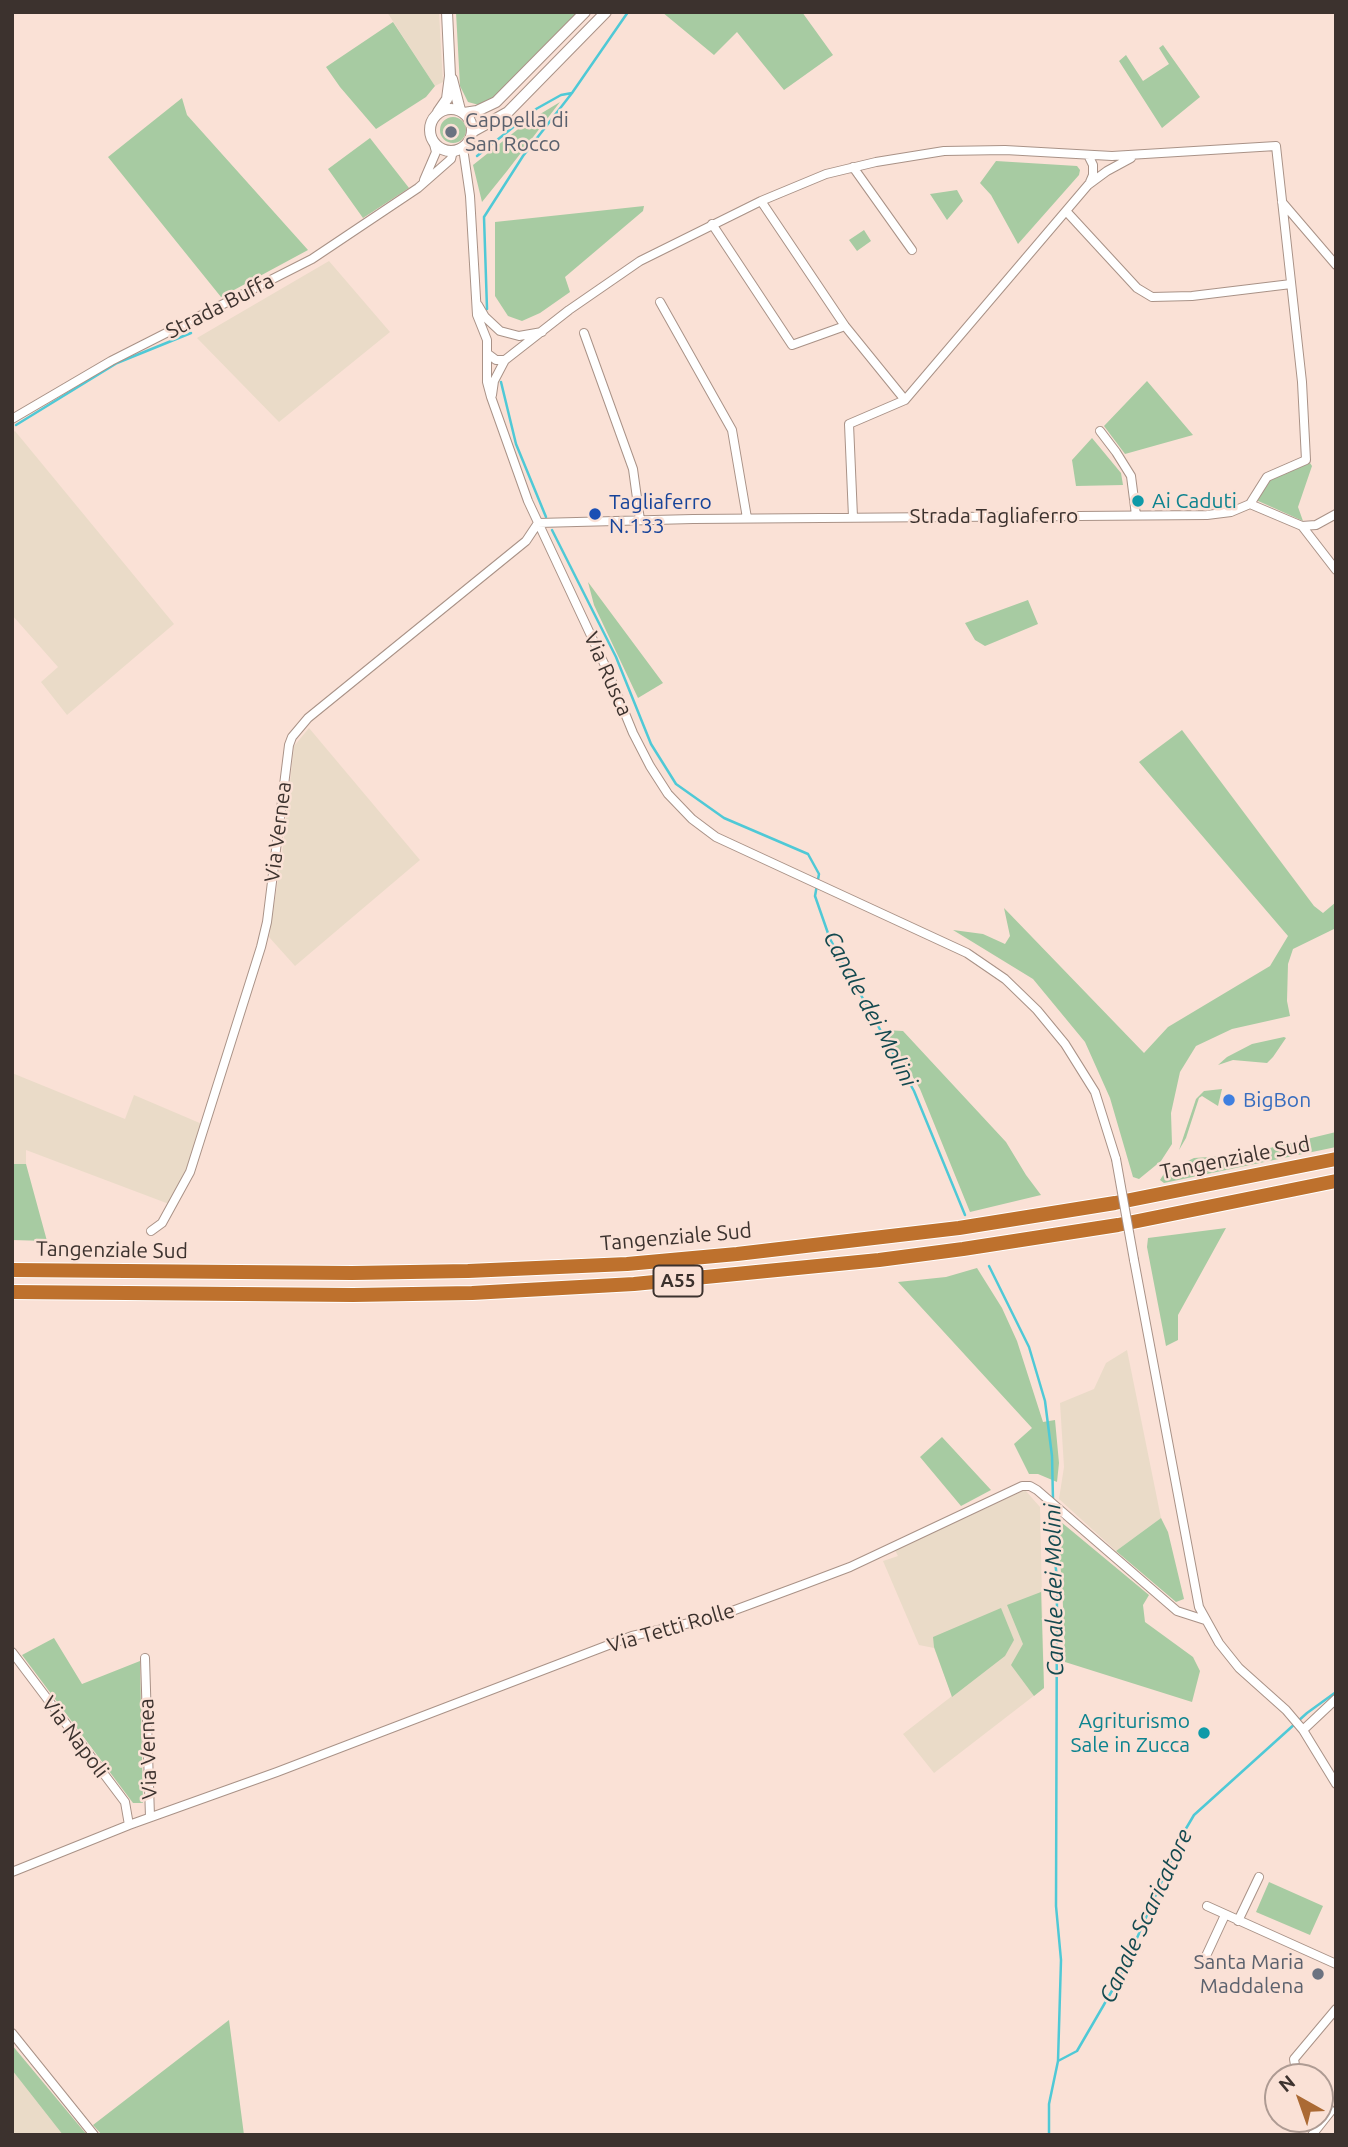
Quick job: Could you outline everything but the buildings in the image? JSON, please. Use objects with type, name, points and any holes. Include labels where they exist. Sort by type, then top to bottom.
[{"type":"highway","name":"Tangenziale Sud","points":[[12,1270],[352,1273],[468,1271],[737,1254],[958,1228],[1115,1203],[1336,1159]]},
{"type":"highway","name":"Tangenziale Sud","points":[[12,1292],[366,1295],[472,1293],[661,1282],[865,1262],[963,1249],[1118,1225],[1336,1181]]},
{"type":"street","points":[[422,184],[436,152],[429,131],[433,117],[447,99],[450,76],[447,12]]},
{"type":"street","points":[[438,112],[449,108],[462,112],[477,111],[496,102],[585,12]]},
{"type":"street","points":[[434,144],[446,151],[458,150],[472,132],[508,112],[606,12]]},
{"type":"street","points":[[450,76],[462,112],[469,118],[472,132]]},
{"type":"street","points":[[458,150],[470,196],[477,315],[487,340],[488,354],[496,360],[508,358],[569,310],[640,261],[712,224],[825,174],[944,151],[1005,150],[1107,156],[1276,146],[1302,382],[1306,460],[1266,477],[1250,504],[1302,526],[1316,525],[1336,514]]},
{"type":"street","name":"Strada Buffa","points":[[12,419],[111,361],[312,259],[422,184],[458,150]]},
{"type":"street","points":[[1088,155],[1093,170],[1088,185]]},
{"type":"street","points":[[853,517],[849,424],[905,400],[1088,185],[1107,171],[1140,155]]},
{"type":"street","points":[[1093,170],[1107,156]]},
{"type":"street","points":[[1107,156],[1107,171]]},
{"type":"street","points":[[853,167],[912,250]]},
{"type":"street","points":[[761,201],[845,326],[905,400]]},
{"type":"street","points":[[1282,202],[1336,265]]},
{"type":"street","points":[[1066,211],[1137,288],[1153,297],[1192,296],[1290,284]]},
{"type":"street","points":[[712,224],[792,345],[845,326]]},
{"type":"street","points":[[660,302],[732,430],[747,518]]},
{"type":"street","points":[[477,303],[485,317],[515,344],[494,381],[491,397]]},
{"type":"street","points":[[487,340],[493,334],[519,336],[545,331]]},
{"type":"street","points":[[584,333],[633,469],[640,520]]},
{"type":"street","name":"Via Rusca","points":[[488,354],[487,382],[518,476],[633,733],[668,794],[692,819],[716,837],[967,953],[1004,979],[1044,1018],[1065,1044],[1095,1091],[1116,1159],[1195,1595],[1205,1620],[1219,1643],[1239,1668],[1292,1716],[1336,1784]]},
{"type":"street","points":[[1100,432],[1131,476],[1136,515]]},
{"type":"street","name":"Strada Tagliaferro","points":[[538,523],[747,518],[1207,515],[1231,512],[1250,504]]},
{"type":"street","name":"Via Vernea","points":[[151,1231],[162,1223],[190,1172],[261,947],[267,922],[292,737],[309,718],[526,541],[538,523]]},
{"type":"street","points":[[1302,526],[1336,570]]},
{"type":"street","name":"Via Tetti Rolle","points":[[150,1817],[277,1772],[632,1636],[716,1616],[806,1584],[850,1567],[1022,1486],[1030,1486],[1043,1496],[1177,1611],[1205,1620]]},
{"type":"street","name":"Via Napoli","points":[[12,1652],[125,1802],[129,1825]]},
{"type":"street","name":"Via Vernea","points":[[12,1872],[150,1817],[145,1658]]},
{"type":"street","points":[[1301,1728],[1336,1699]]},
{"type":"street","points":[[1238,1921],[1259,1877]]},
{"type":"street","points":[[1207,1906],[1336,1964]]},
{"type":"street","points":[[1206,1956],[1225,1914]]},
{"type":"street","points":[[1295,2063],[1294,2059],[1336,2009]]},
{"type":"street","points":[[12,2033],[94,2135]]},
{"type":"shaded area","points":[[387,12],[439,12],[443,82],[435,86]]},
{"type":"shaded area","points":[[329,261],[390,332],[279,422],[197,338]]},
{"type":"shaded area","points":[[15,431],[174,624],[67,715],[41,682],[58,667],[12,615],[12,433]]},
{"type":"shaded area","points":[[309,728],[420,860],[295,966],[269,937],[282,854],[294,746]]},
{"type":"shaded area","points":[[12,1073],[125,1119],[134,1095],[202,1124],[185,1173],[169,1204],[26,1150],[26,1164],[12,1164]]},
{"type":"shaded area","points":[[1127,1350],[1161,1518],[1116,1551],[1059,1499],[1064,1467],[1060,1403],[1094,1389],[1106,1363]]},
{"type":"shaded area","points":[[1025,1490],[1040,1507],[1044,1688],[934,1773],[903,1734],[952,1696],[934,1648],[919,1645],[883,1561],[898,1556],[895,1550]]},
{"type":"shaded area","points":[[12,2070],[63,2135],[12,2135]]},
{"type":"green space","points":[[456,12],[580,12],[494,100],[479,105],[468,102],[460,86]]},
{"type":"green space","points":[[662,12],[802,12],[833,55],[784,90],[737,32],[714,55]]},
{"type":"green space","points":[[393,22],[435,86],[426,97],[376,129],[326,67]]},
{"type":"green space","points":[[1163,45],[1200,97],[1162,128],[1119,61],[1126,55],[1143,81],[1169,64],[1159,48]]},
{"type":"green space","points":[[182,98],[187,115],[308,250],[221,297],[108,157]]},
{"type":"green space","points":[[560,102],[482,202],[473,165],[527,122]]},
{"type":"green space","points":[[453,117],[462,121],[466,130],[462,139],[453,143],[444,139],[440,130],[444,121]]},
{"type":"green space","points":[[370,138],[409,188],[363,218],[328,169]]},
{"type":"green space","points":[[996,161],[1077,166],[1080,170],[1079,175],[1018,244],[991,195],[980,183]]},
{"type":"green space","points":[[957,190],[963,201],[947,220],[930,194]]},
{"type":"green space","points":[[644,206],[643,211],[565,277],[570,292],[540,313],[522,321],[508,316],[495,296],[495,222]]},
{"type":"green space","points":[[864,230],[871,241],[857,251],[849,240]]},
{"type":"green space","points":[[1147,381],[1193,435],[1125,454],[1104,426]]},
{"type":"green space","points":[[1092,438],[1121,473],[1123,485],[1076,486],[1072,460]]},
{"type":"green space","points":[[1310,463],[1312,466],[1298,507],[1303,521],[1256,500],[1269,480]]},
{"type":"green space","points":[[588,582],[663,683],[638,698],[594,605]]},
{"type":"green space","points":[[1028,600],[1038,624],[985,646],[975,640],[965,623]]},
{"type":"green space","points":[[1182,730],[1314,906],[1323,913],[1336,902],[1336,928],[1293,949],[1288,964],[1287,1001],[1290,1016],[1232,1029],[1196,1046],[1180,1072],[1171,1113],[1172,1144],[1161,1161],[1139,1179],[1133,1177],[1110,1098],[1085,1042],[1033,979],[953,930],[983,934],[1005,944],[1010,936],[1004,908],[1144,1053],[1168,1027],[1270,966],[1288,936],[1139,762]]},
{"type":"green space","points":[[885,1030],[903,1031],[1006,1142],[1041,1195],[970,1212],[920,1089]]},
{"type":"green space","points":[[1286,1038],[1267,1063],[1233,1060],[1218,1065],[1252,1044]]},
{"type":"green space","points":[[1222,1089],[1218,1106],[1202,1096],[1199,1098],[1186,1138],[1179,1150],[1196,1099],[1204,1091]]},
{"type":"green space","points":[[1336,1132],[1336,1147],[1164,1183],[1160,1180],[1165,1172],[1194,1158],[1241,1155]]},
{"type":"green space","points":[[12,1164],[26,1164],[47,1241],[12,1240]]},
{"type":"green space","points":[[1226,1228],[1178,1315],[1178,1340],[1166,1346],[1147,1247],[1148,1238]]},
{"type":"green space","points":[[977,1268],[1002,1308],[1017,1341],[1043,1422],[1055,1420],[1059,1463],[1057,1482],[1038,1474],[1029,1474],[1014,1444],[1032,1428],[898,1282],[946,1277]]},
{"type":"green space","points":[[942,1437],[991,1490],[961,1506],[920,1457]]},
{"type":"green space","points":[[1055,1517],[1149,1595],[1143,1605],[1145,1622],[1193,1657],[1200,1671],[1192,1702],[1065,1662],[1062,1581]]},
{"type":"green space","points":[[1161,1518],[1168,1532],[1184,1599],[1176,1602],[1116,1551]]},
{"type":"green space","points":[[1041,1592],[1044,1688],[1034,1696],[1011,1665],[1023,1644],[1007,1605]]},
{"type":"green space","points":[[1001,1608],[1014,1640],[1005,1656],[952,1697],[933,1637]]},
{"type":"green space","points":[[54,1638],[82,1684],[140,1661],[143,1803],[133,1803],[22,1655]]},
{"type":"green space","points":[[1269,1882],[1323,1906],[1310,1935],[1256,1912]]},
{"type":"green space","points":[[229,2020],[244,2135],[102,2135],[93,2125]]},
{"type":"green space","points":[[12,2045],[87,2135],[63,2135],[12,2070]]},
{"type":"waterway","name":"Canale dei Molini","points":[[487,309],[484,217],[523,156],[572,93],[628,12]]},
{"type":"waterway","points":[[477,156],[536,109],[561,95],[572,93]]},
{"type":"waterway","points":[[16,425],[117,363],[191,333]]},
{"type":"waterway","name":"Canale dei Molini","points":[[501,382],[516,444],[546,517]]},
{"type":"waterway","name":"Canale dei Molini","points":[[552,530],[616,657],[651,744],[676,784],[724,818],[808,854],[819,874],[815,896],[830,939],[914,1091],[965,1215]]},
{"type":"waterway","name":"Canale dei Molini","points":[[989,1266],[1029,1347],[1045,1401],[1052,1456],[1053,1500]]},
{"type":"waterway","name":"Canale dei Molini","points":[[1049,2135],[1049,2104],[1058,2061],[1061,1960],[1056,1906],[1057,1578],[1051,1527],[1052,1506]]},
{"type":"waterway","name":"Canale Scaricatore","points":[[1058,2061],[1077,2051],[1120,1977],[1181,1837],[1194,1815],[1307,1713],[1336,1692]]},
{"type":"place","name":"Cappella di San Rocco","points":[[451,132]]},
{"type":"place","name":"Ai Caduti","points":[[1138,501]]},
{"type":"place","name":"Tagliaferro N.133","points":[[595,514]]},
{"type":"place","name":"BigBon","points":[[1229,1100]]},
{"type":"place","name":"Agriturismo Sale in Zucca","points":[[1204,1733]]},
{"type":"place","name":"Santa Maria Maddalena","points":[[1318,1974]]}]
